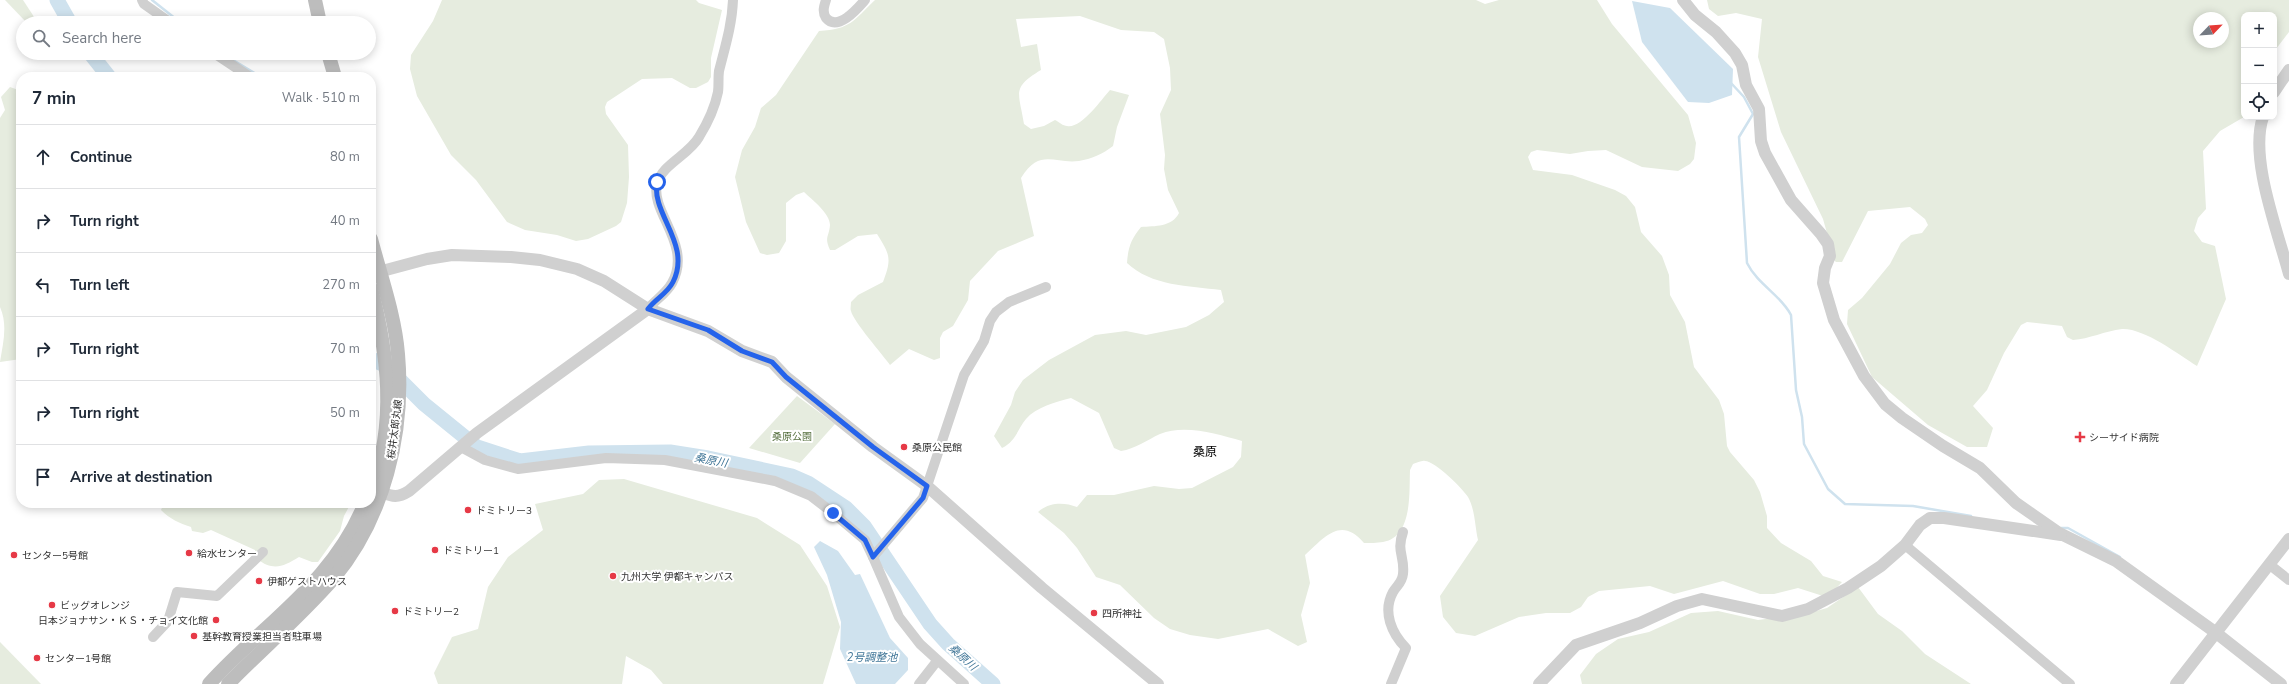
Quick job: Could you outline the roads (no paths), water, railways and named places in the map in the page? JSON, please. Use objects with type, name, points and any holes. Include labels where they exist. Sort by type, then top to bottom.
[{"type":"main road","points":[[315,0],[318,16]]},
{"type":"main road","points":[[328,60],[329,72]]},
{"type":"main road","points":[[329,60],[333,72]]},
{"type":"main road","name":"桜井太郎丸線","points":[[376,273],[398,354],[399,400],[395,437],[376,490]]},
{"type":"main road","name":"桜井太郎丸線","points":[[376,312],[384,351],[388,418],[376,490]]},
{"type":"main road","points":[[209,684],[296,602],[327,569],[358,521],[363,508]]},
{"type":"main road","name":"桜井太郎丸線","points":[[228,684],[294,621],[334,578],[370,520],[372,508]]},
{"type":"street","points":[[142,0],[144,4],[161,16]]},
{"type":"street","points":[[376,490],[392,497],[400,497],[475,435],[648,309],[667,290],[676,274],[675,243],[673,234],[656,196],[657,182],[668,168],[699,138],[712,110],[718,91],[719,74],[733,18],[733,0]]},
{"type":"street","points":[[826,0],[824,12],[826,17],[831,22],[838,22],[850,15],[865,0]]},
{"type":"street","points":[[1683,0],[1695,16],[1716,32],[1735,53],[1742,65],[1746,85],[1760,109],[1761,141],[1765,153],[1791,200],[1828,244],[1830,256],[1825,268],[1823,284],[1840,334],[1864,376],[1885,404],[1902,418],[1980,468],[2016,503],[2063,534],[2116,561],[2219,628],[2281,684]]},
{"type":"street","points":[[224,60],[242,72]]},
{"type":"street","points":[[2277,88],[2289,70]]},
{"type":"street","points":[[2262,120],[2259,132],[2261,169],[2289,274]]},
{"type":"street","points":[[376,273],[427,259],[452,255],[511,257],[540,260],[577,269],[604,281],[648,309],[708,330],[742,351],[772,362],[786,377],[873,447],[927,486],[1042,588],[1158,684]]},
{"type":"street","points":[[874,555],[888,541],[923,498],[964,375],[984,341],[990,321],[996,312],[1009,302],[1046,287]]},
{"type":"street","points":[[463,446],[485,460],[518,469],[606,458],[665,460],[775,481],[811,496],[865,540],[874,555],[898,617],[920,644],[964,684]]},
{"type":"street","points":[[1539,684],[1576,645],[1640,623],[1678,606],[1702,599],[1782,616],[1808,609],[1848,588],[1881,566],[1905,545],[1920,525],[1930,518],[1944,518],[2063,534]]},
{"type":"street","points":[[1391,684],[1406,648],[1395,637],[1389,620],[1389,606],[1392,592],[1402,580],[1404,571],[1399,544],[1403,532]]},
{"type":"street","points":[[2176,684],[2289,539]]},
{"type":"street","points":[[1905,545],[2070,684]]},
{"type":"street","points":[[153,637],[168,621],[176,592],[217,596],[263,552]]},
{"type":"street","points":[[2270,565],[2289,580]]},
{"type":"street","points":[[919,684],[937,661]]},
{"type":"water","points":[[1632,1],[1670,8],[1733,69],[1732,95],[1709,103],[1688,102],[1642,42]]},
{"type":"water","name":"2号調整池","points":[[820,541],[838,551],[855,575],[860,574],[890,638],[908,658],[908,670],[895,684],[856,684],[840,649],[841,622],[827,575],[814,547]]},
{"type":"waterway","name":"桑原川","points":[[57,0],[66,16]]},
{"type":"waterway","points":[[152,0],[172,16]]},
{"type":"waterway","name":"桑原川","points":[[96,60],[105,72]]},
{"type":"waterway","points":[[233,60],[253,72]]},
{"type":"waterway","points":[[1731,83],[1744,97],[1753,114],[1739,137],[1747,263],[1757,278],[1787,308],[1791,315],[1796,390],[1802,417],[1804,444],[1828,489],[1845,504],[1913,506],[1971,516]]},
{"type":"waterway","name":"桑原川","points":[[376,361],[385,365],[424,404],[477,447],[520,461],[589,453],[670,452],[708,458],[792,476],[808,483],[846,508],[864,526],[930,624],[948,644],[993,684]]},
{"type":"waterway","points":[[2061,528],[2068,528],[2120,557]]},
{"type":"place","name":"シーサイド病院","points":[[2080,437]]},
{"type":"place","name":"桑原公民館","points":[[904,447]]},
{"type":"place","name":"ドミトリー3","points":[[468,510]]},
{"type":"place","name":"ドミトリー1","points":[[435,550]]},
{"type":"place","name":"給水センター","points":[[189,553]]},
{"type":"place","name":"センター5号館","points":[[14,555]]},
{"type":"place","name":"九州大学 伊都キャンパス","points":[[613,576]]},
{"type":"place","name":"伊都ゲストハウス","points":[[259,581]]},
{"type":"place","name":"ビッグオレンジ","points":[[52,605]]},
{"type":"place","name":"ドミトリー2","points":[[395,611]]},
{"type":"place","name":"四所神社","points":[[1094,613]]},
{"type":"place","name":"日本ジョナサン・ＫＳ・チョイ文化館","points":[[216,620]]},
{"type":"place","name":"基幹教育授業担当者駐車場","points":[[194,636]]},
{"type":"place","name":"センター1号館","points":[[37,658]]},
{"type":"district","name":"桑原","points":[[1205,452]]},
{"type":"park label","name":"桑原公園","points":[[792,436]]}]
